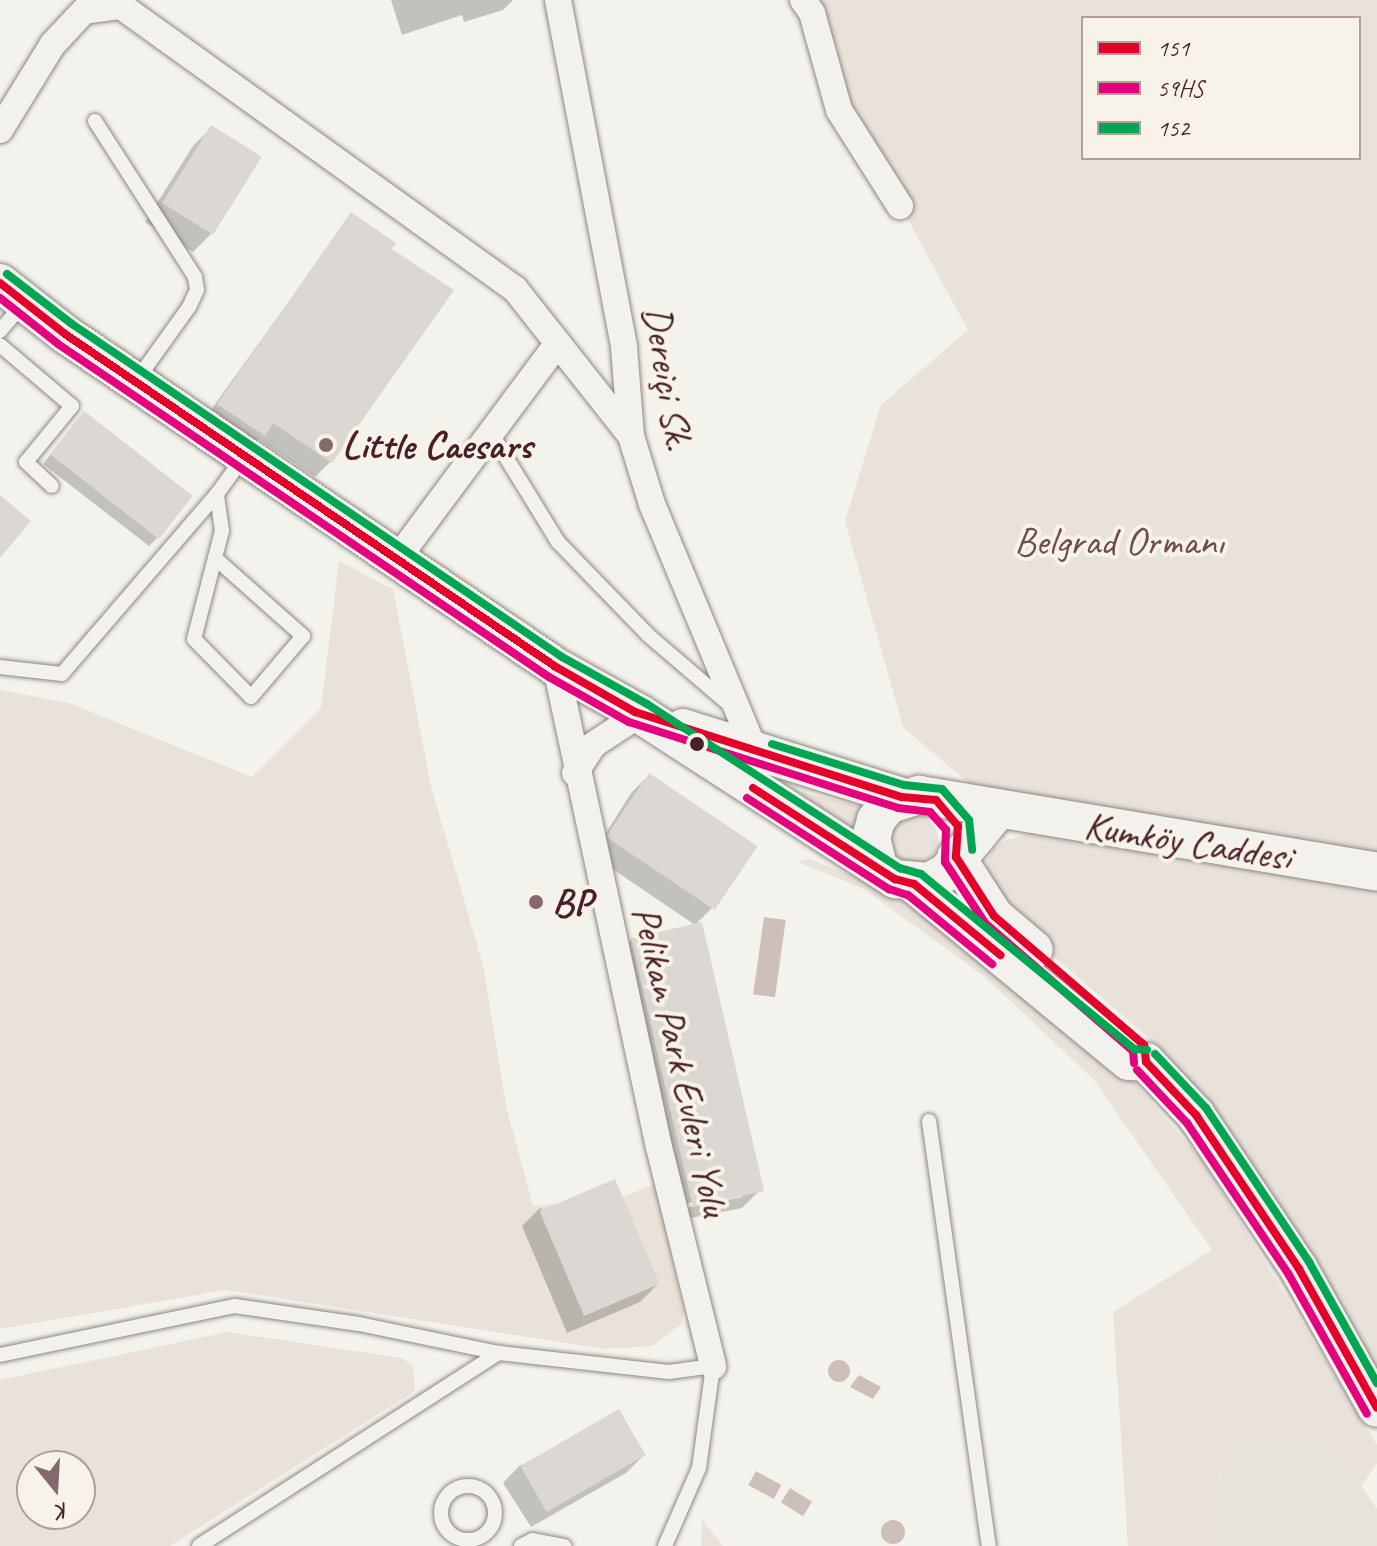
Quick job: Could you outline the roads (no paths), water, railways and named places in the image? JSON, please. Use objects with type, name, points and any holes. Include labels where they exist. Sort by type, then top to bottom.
[{"type":"street","name":"Dereiçi Sk.","points":[[558,0],[624,347],[631,436],[652,504],[755,751]]},
{"type":"street","points":[[803,0],[812,13],[839,110],[900,206]]},
{"type":"street","points":[[0,130],[53,44],[82,6],[121,3],[515,289],[631,436]]},
{"type":"street","points":[[12,292],[136,381],[556,667],[640,714],[878,866],[914,884],[1129,1061],[1146,1062]]},
{"type":"street","points":[[397,559],[558,343]]},
{"type":"street","name":"Pelikan Park Evleri Yolu","points":[[556,667],[575,773],[713,1366]]},
{"type":"street","points":[[575,773],[593,745],[640,714]]},
{"type":"street","name":"Kumköy Caddesi","points":[[640,714],[919,798],[1377,872]]},
{"type":"street","points":[[878,866],[871,838],[876,820],[919,798],[958,826],[958,854],[994,916],[1144,1045],[1146,1062],[1214,1141],[1299,1269],[1377,1408]]},
{"type":"street","points":[[914,884],[947,872],[958,854],[998,810]]},
{"type":"lane","points":[[95,121],[195,277],[197,290],[189,307],[136,381]]},
{"type":"lane","points":[[0,331],[12,292]]},
{"type":"lane","points":[[0,345],[72,406],[26,462],[52,486]]},
{"type":"lane","points":[[491,433],[558,542],[648,635],[738,712]]},
{"type":"lane","points":[[0,667],[62,674],[217,494],[245,455]]},
{"type":"lane","points":[[215,558],[303,636],[251,697],[194,639],[215,558],[222,531],[217,494]]},
{"type":"lane","points":[[929,1121],[989,1546]]},
{"type":"lane","points":[[0,1355],[235,1306],[359,1324],[499,1353],[669,1372],[713,1366],[699,1468],[668,1543]]},
{"type":"lane","points":[[199,1546],[499,1353]]},
{"type":"lane","points":[[521,1546],[533,1540],[564,1546]]},
{"type":"place","name":"Little Caesars","points":[[326,445]]},
{"type":"place","name":"BP","points":[[536,902]]},
{"type":"park label","name":"Belgrad Ormanı","points":[[1119,541]]}]
